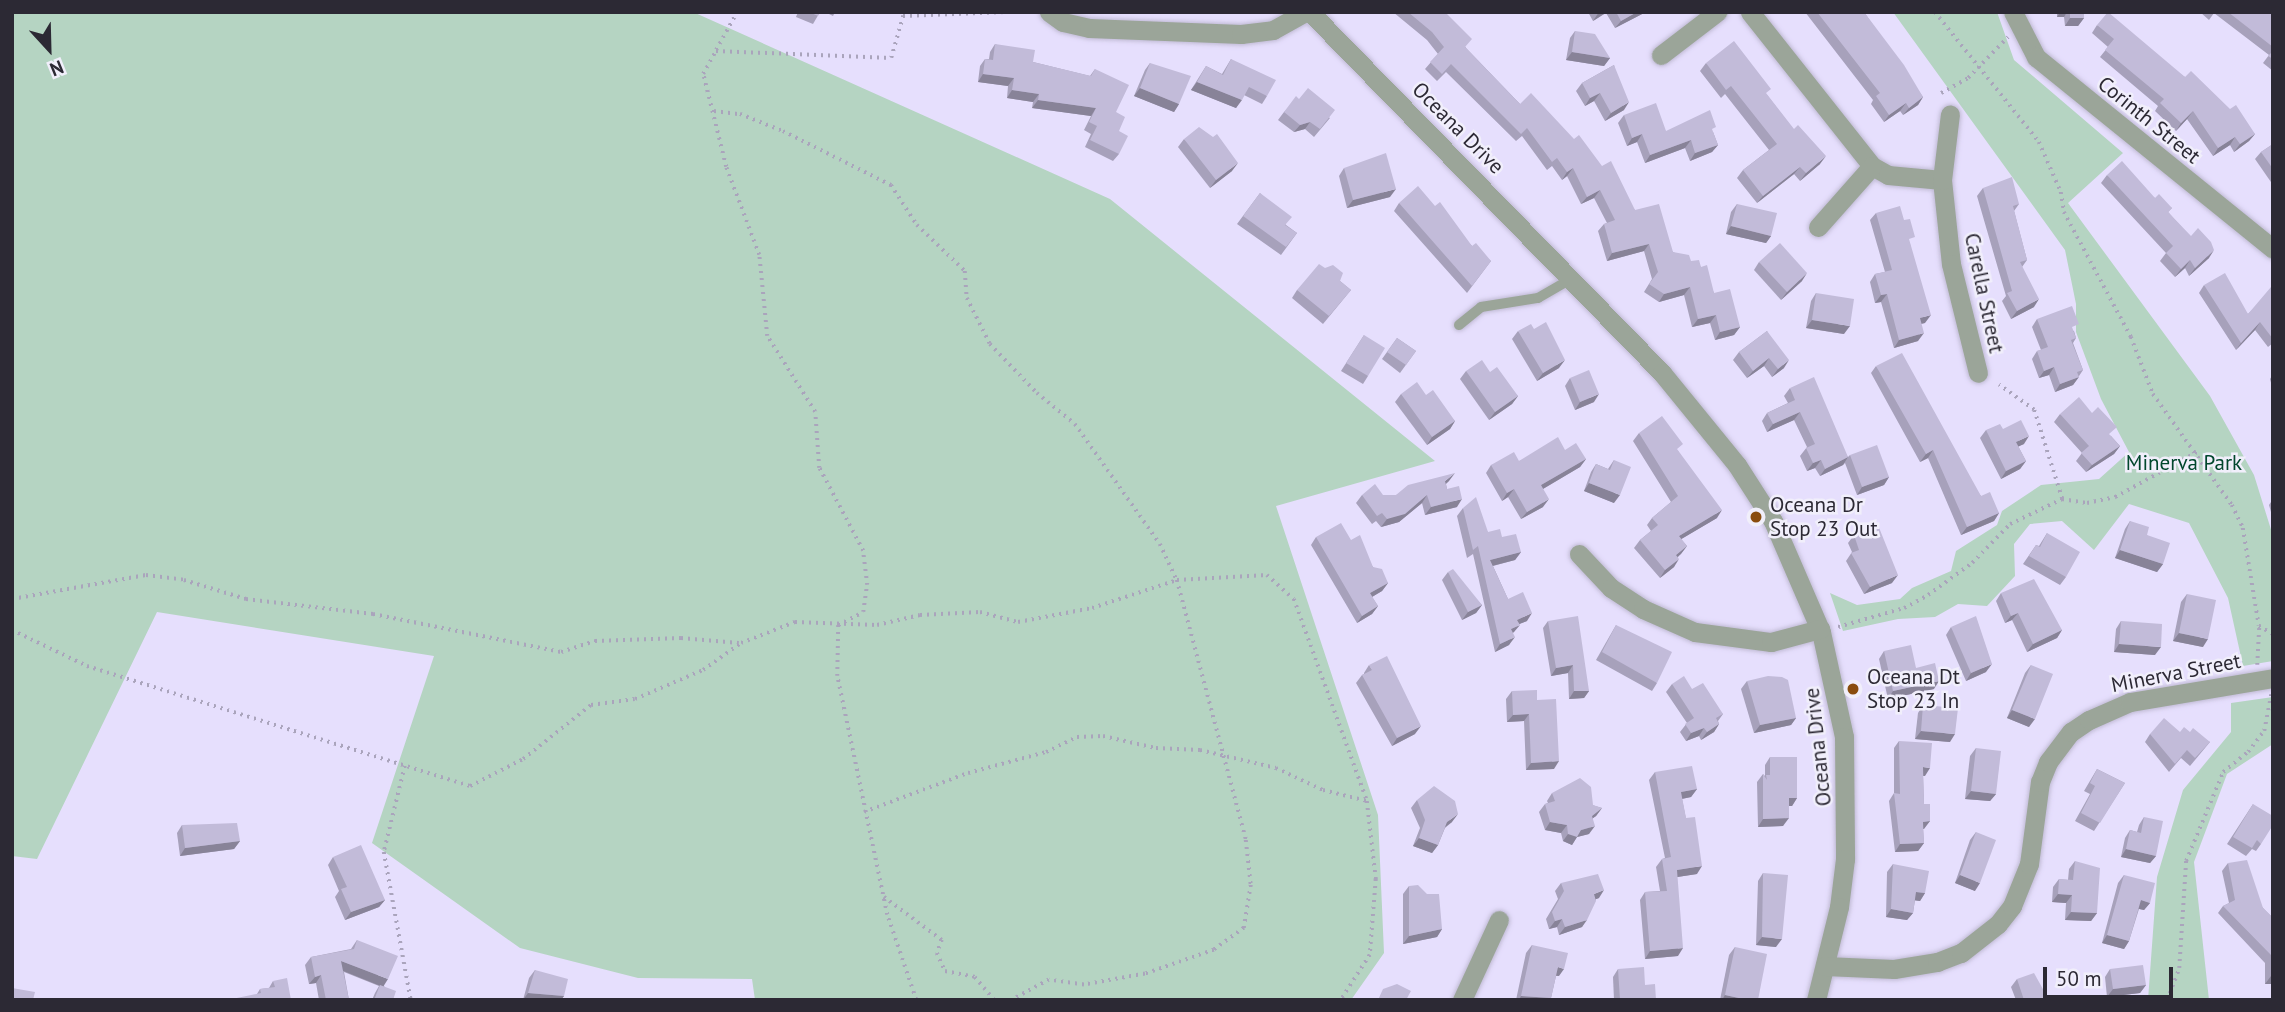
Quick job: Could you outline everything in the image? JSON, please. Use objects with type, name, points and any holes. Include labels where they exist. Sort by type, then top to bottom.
[{"type":"street","points":[[1049,12],[1063,22],[1089,28],[1241,34],[1273,30],[1308,12]]},
{"type":"street","name":"Oceana Drive","points":[[1308,12],[1572,278],[1662,373],[1737,465],[1773,521],[1829,628],[1848,808],[1839,907],[1816,1000]]},
{"type":"street","points":[[1661,55],[1717,12]]},
{"type":"street","points":[[1750,12],[1872,166],[1888,175],[1942,180]]},
{"type":"street","name":"Corinth Street","points":[[2013,12],[2027,44],[2044,64],[2273,249]]},
{"type":"street","name":"Carella Street","points":[[1950,114],[1942,180],[1951,264],[1978,373]]},
{"type":"street","points":[[1818,227],[1872,166]]},
{"type":"street","points":[[1578,554],[1633,602],[1695,632],[1771,642],[1829,628]]},
{"type":"street","name":"Minerva Street","points":[[1825,966],[1894,969],[1937,962],[1961,953],[1998,924],[2012,906],[2029,864],[2040,782],[2048,762],[2064,740],[2089,720],[2130,702],[2266,678]]},
{"type":"street","points":[[1462,1000],[1499,920]]},
{"type":"lane","points":[[1459,325],[1480,307],[1538,298],[1572,278]]},
{"type":"path","points":[[737,12],[703,74],[726,167],[759,255],[767,336],[814,412],[820,468],[863,551],[867,585],[863,612],[838,625]]},
{"type":"path","points":[[716,51],[891,58],[903,16],[1006,12]]},
{"type":"path","points":[[1935,12],[2039,142],[2061,192],[2064,212],[2132,337],[2153,394],[2197,452],[2243,528],[2266,678],[2264,731],[2248,752],[2222,772],[2186,861],[2179,968],[2167,1000]]},
{"type":"path","points":[[1941,93],[1968,78],[2009,36]]},
{"type":"path","points":[[714,111],[740,114],[783,131],[891,185],[918,225],[965,271],[967,298],[990,344],[1037,393],[1075,424],[1160,544],[1177,580],[1224,758],[1250,874],[1244,928],[1214,950],[1145,974],[1084,985],[1049,980],[1012,1000]]},
{"type":"path","points":[[1999,386],[2034,410],[2062,499]]},
{"type":"path","points":[[1829,628],[1904,608],[1928,595],[1972,563],[2010,524],[2062,499],[2087,503],[2115,497],[2197,452]]},
{"type":"path","points":[[12,599],[146,575],[184,580],[246,599],[373,614],[561,652],[595,641],[681,638],[741,643]]},
{"type":"path","points":[[12,630],[87,666],[470,786],[523,759],[591,705],[635,699],[704,670],[741,643],[795,622],[838,625],[980,612],[1018,622],[1092,608],[1177,580],[1267,575],[1294,600],[1367,801],[1376,879],[1370,955],[1342,1000]]},
{"type":"path","points":[[838,625],[837,677],[864,812],[883,896],[916,1000]]},
{"type":"path","points":[[2259,626],[2273,634]]},
{"type":"path","points":[[864,812],[968,773],[1046,752],[1077,737],[1103,736],[1276,768],[1323,790],[1367,801]]},
{"type":"path","points":[[405,766],[384,852],[411,1000]]},
{"type":"path","points":[[883,896],[942,940],[937,953],[945,971],[975,977],[994,1000]]},
{"type":"green space","points":[[12,12],[693,12],[1110,199],[1435,461],[1276,506],[1378,815],[1384,953],[1351,1000],[755,1000],[752,979],[638,978],[520,948],[372,843],[434,656],[157,612],[37,859],[12,856]]},
{"type":"green space","name":"Minerva Park","points":[[1893,12],[1997,12],[2014,60],[2123,153],[2068,203],[2210,396],[2254,475],[2273,536],[2273,661],[2243,666],[2228,598],[2189,523],[2129,504],[2094,550],[2062,521],[2030,524],[2014,544],[2015,576],[1987,606],[1958,604],[1935,617],[1898,619],[1843,631],[1830,593],[1857,605],[1900,599],[1912,588],[1951,571],[1956,551],[1997,525],[2002,511],[2041,485],[2099,479],[2129,452],[2101,399],[2076,332],[2076,304],[2065,250]]},
{"type":"green space","points":[[2273,697],[2273,744],[2227,774],[2194,862],[2209,1000],[2148,1000],[2157,877],[2183,790],[2231,732],[2231,703]]},
{"type":"building","points":[[1408,12],[1445,12],[1472,39],[1465,47],[1520,104],[1531,93],[1574,139],[1579,135],[1602,166],[1611,161],[1635,210],[1659,204],[1673,252],[1689,255],[1691,261],[1699,260],[1701,267],[1707,265],[1714,293],[1730,289],[1740,327],[1720,332],[1716,315],[1698,319],[1690,287],[1664,294],[1649,284],[1658,272],[1649,244],[1612,253],[1604,224],[1615,220],[1600,190],[1587,197],[1573,168],[1567,172],[1557,158],[1552,162],[1527,128],[1521,134],[1451,64],[1442,74],[1430,62],[1444,47],[1432,32]]},
{"type":"building","points":[[1616,12],[1637,12],[1621,21]]},
{"type":"building","points":[[1817,12],[1864,12],[1904,65],[1923,97],[1909,108],[1906,103],[1889,115],[1876,96],[1880,93]]},
{"type":"building","points":[[2070,12],[2084,12],[2084,18],[2070,18]]},
{"type":"building","points":[[2108,12],[2185,77],[2191,71],[2230,109],[2236,105],[2255,134],[2240,144],[2235,137],[2218,148],[2193,111],[2181,123],[2160,103],[2164,99],[2105,50],[2114,39],[2097,25]]},
{"type":"building","points":[[2228,12],[2273,12],[2273,47]]},
{"type":"building","points":[[1575,31],[1595,34],[1610,58],[1572,52]]},
{"type":"building","points":[[1734,41],[1771,89],[1766,93],[1794,129],[1798,125],[1826,156],[1806,173],[1800,167],[1763,196],[1743,170],[1777,144],[1731,86],[1726,90],[1706,63]]},
{"type":"building","points":[[995,44],[1035,50],[1033,62],[1091,76],[1095,69],[1129,85],[1116,112],[1125,117],[1119,131],[1128,136],[1119,154],[1090,140],[1097,126],[1089,122],[1096,108],[1038,100],[1039,94],[1012,90],[1014,78],[983,74],[985,59],[993,60]]},
{"type":"building","points":[[1231,59],[1276,80],[1267,96],[1249,87],[1242,100],[1197,82],[1206,66],[1223,75]]},
{"type":"building","points":[[1150,63],[1191,76],[1179,104],[1140,88]]},
{"type":"building","points":[[1614,65],[1629,102],[1611,113],[1600,93],[1590,98],[1582,83]]},
{"type":"building","points":[[1308,88],[1335,110],[1320,129],[1310,122],[1300,125],[1284,112],[1296,96],[1299,99]]},
{"type":"building","points":[[1656,103],[1666,131],[1710,110],[1716,127],[1712,129],[1718,145],[1695,153],[1691,140],[1650,155],[1642,134],[1632,138],[1624,115]]},
{"type":"building","points":[[1199,127],[1213,137],[1217,134],[1238,163],[1216,180],[1184,139]]},
{"type":"building","points":[[2273,144],[2273,169],[2261,152]]},
{"type":"building","points":[[1386,153],[1396,189],[1353,200],[1344,168]]},
{"type":"building","points":[[2122,161],[2155,198],[2159,194],[2172,208],[2168,212],[2191,236],[2198,228],[2211,242],[2214,250],[2195,268],[2190,260],[2181,269],[2166,253],[2173,246],[2107,175]]},
{"type":"building","points":[[2012,177],[2019,204],[2013,206],[2027,260],[2020,262],[2039,299],[2017,311],[2007,293],[2012,291],[1983,188]]},
{"type":"building","points":[[1418,186],[1435,206],[1440,202],[1472,246],[1476,243],[1491,261],[1472,286],[1399,203]]},
{"type":"building","points":[[1260,193],[1292,217],[1285,225],[1297,233],[1286,247],[1243,216]]},
{"type":"building","points":[[1737,204],[1777,213],[1771,236],[1731,226]]},
{"type":"building","points":[[1900,206],[1904,220],[1910,219],[1915,237],[1909,239],[1931,315],[1920,318],[1924,333],[1899,340],[1887,294],[1881,295],[1875,274],[1892,270],[1876,213]]},
{"type":"building","points":[[1780,243],[1807,273],[1787,292],[1759,262]]},
{"type":"building","points":[[1319,264],[1325,268],[1333,265],[1343,273],[1340,281],[1351,290],[1329,316],[1297,290]]},
{"type":"building","points":[[2225,273],[2248,314],[2271,287],[2273,339],[2260,322],[2241,343],[2204,285]]},
{"type":"building","points":[[1816,293],[1854,299],[1850,326],[1812,320]]},
{"type":"building","points":[[2072,306],[2079,324],[2072,327],[2076,338],[2071,340],[2083,370],[2077,372],[2079,377],[2060,384],[2054,367],[2044,371],[2037,351],[2048,347],[2037,319]]},
{"type":"building","points":[[1546,322],[1565,360],[1543,373],[1518,331],[1531,324],[1534,329]]},
{"type":"building","points":[[1767,331],[1789,360],[1778,369],[1769,358],[1753,371],[1739,352]]},
{"type":"building","points":[[1364,335],[1385,348],[1368,376],[1346,363]]},
{"type":"building","points":[[1397,338],[1416,351],[1406,365],[1387,352]]},
{"type":"building","points":[[1902,353],[1981,496],[1990,492],[1999,513],[1967,527],[1933,450],[1926,454],[1876,366]]},
{"type":"building","points":[[1482,360],[1490,372],[1497,367],[1518,396],[1495,412],[1466,371]]},
{"type":"building","points":[[1589,370],[1599,394],[1580,402],[1570,378]]},
{"type":"building","points":[[1814,377],[1848,457],[1825,469],[1821,460],[1813,463],[1806,448],[1815,444],[1800,412],[1773,424],[1767,413],[1795,400],[1790,388]]},
{"type":"building","points":[[1417,382],[1426,395],[1433,390],[1455,421],[1432,437],[1401,394]]},
{"type":"building","points":[[2079,397],[2092,413],[2098,407],[2117,427],[2109,434],[2120,446],[2092,465],[2081,453],[2089,446],[2060,414]]},
{"type":"building","points":[[1662,416],[1683,444],[1677,449],[1722,510],[1679,536],[1687,546],[1676,555],[1679,559],[1665,570],[1640,540],[1658,525],[1652,518],[1678,496],[1639,433]]},
{"type":"building","points":[[2021,420],[2029,436],[2016,442],[2026,461],[2006,471],[1986,430],[2000,424],[2003,429]]},
{"type":"building","points":[[1558,437],[1565,450],[1576,443],[1586,459],[1541,485],[1549,499],[1527,512],[1514,489],[1507,493],[1491,465],[1514,452],[1519,461]]},
{"type":"building","points":[[1877,445],[1889,477],[1862,487],[1850,455]]},
{"type":"building","points":[[1614,460],[1631,467],[1620,495],[1589,483],[1596,464],[1610,470]]},
{"type":"building","points":[[1455,473],[1445,481],[1447,489],[1459,486],[1462,499],[1431,507],[1427,495],[1405,514],[1387,519],[1382,513],[1377,516],[1362,495],[1375,484],[1383,495],[1396,495],[1408,485]]},
{"type":"building","points":[[1476,497],[1488,532],[1500,529],[1502,537],[1516,534],[1521,552],[1490,560],[1508,599],[1523,592],[1532,613],[1517,620],[1520,625],[1511,629],[1515,637],[1500,644],[1478,546],[1473,550],[1463,508]]},
{"type":"building","points":[[2130,521],[2149,527],[2147,535],[2170,543],[2163,564],[2120,550]]},
{"type":"building","points":[[1341,523],[1351,540],[1360,535],[1373,567],[1382,569],[1388,583],[1370,593],[1378,606],[1362,616],[1316,537]]},
{"type":"building","points":[[1878,525],[1898,575],[1870,587],[1851,553],[1859,550],[1854,535]]},
{"type":"building","points":[[2047,533],[2080,552],[2066,577],[2029,556],[2036,545],[2040,547]]},
{"type":"building","points":[[1453,569],[1482,605],[1468,612],[1448,572]]},
{"type":"building","points":[[2034,579],[2062,630],[2033,644],[2018,613],[2011,616],[2001,593]]},
{"type":"building","points":[[2187,594],[2216,600],[2208,639],[2179,633]]},
{"type":"building","points":[[1578,616],[1589,691],[1574,691],[1573,665],[1556,668],[1548,621]]},
{"type":"building","points":[[1976,616],[1992,664],[1971,673],[1951,627]]},
{"type":"building","points":[[2121,621],[2162,624],[2161,647],[2119,644]]},
{"type":"building","points":[[1616,625],[1672,652],[1657,683],[1602,652]]},
{"type":"building","points":[[1911,645],[1916,668],[1935,663],[1939,681],[1893,691],[1884,651]]},
{"type":"building","points":[[1387,656],[1421,726],[1397,738],[1362,675],[1372,670],[1369,665]]},
{"type":"building","points":[[2031,665],[2053,674],[2035,719],[2012,710]]},
{"type":"building","points":[[1684,676],[1692,689],[1703,683],[1723,714],[1716,718],[1719,724],[1707,732],[1704,728],[1691,733],[1685,724],[1694,718],[1672,684]]},
{"type":"building","points":[[1768,676],[1788,680],[1796,718],[1760,725],[1747,681]]},
{"type":"building","points":[[1537,690],[1537,700],[1556,699],[1559,761],[1531,763],[1529,714],[1513,715],[1512,691]]},
{"type":"building","points":[[1923,705],[1958,708],[1955,734],[1921,731]]},
{"type":"building","points":[[2164,718],[2180,732],[2184,727],[2190,732],[2193,728],[2210,742],[2195,758],[2187,750],[2175,764],[2150,734]]},
{"type":"building","points":[[1899,741],[1932,743],[1930,768],[1923,767],[1924,804],[1930,804],[1930,821],[1923,822],[1924,843],[1900,844],[1894,793],[1900,794]]},
{"type":"building","points":[[1976,748],[2001,751],[1996,794],[1971,791]]},
{"type":"building","points":[[1770,757],[1797,757],[1797,798],[1789,798],[1789,818],[1763,819],[1763,774],[1767,780],[1766,775],[1770,775]]},
{"type":"building","points":[[1692,766],[1697,789],[1681,792],[1686,818],[1695,817],[1702,866],[1677,870],[1683,948],[1650,951],[1645,892],[1667,891],[1662,859],[1671,857],[1655,772]]},
{"type":"building","points":[[2097,769],[2125,783],[2100,823],[2081,813],[2095,786],[2090,783]]},
{"type":"building","points":[[1580,778],[1591,787],[1593,805],[1602,808],[1592,816],[1595,826],[1581,830],[1577,837],[1568,834],[1567,825],[1550,822],[1545,804],[1555,801],[1552,793]]},
{"type":"building","points":[[1434,786],[1455,801],[1458,814],[1447,822],[1438,845],[1419,838],[1425,820],[1417,800]]},
{"type":"building","points":[[2253,804],[2273,816],[2273,825],[2261,844],[2257,840],[2252,848],[2233,837]]},
{"type":"building","points":[[2144,817],[2163,821],[2156,856],[2126,849],[2130,830],[2141,833]]},
{"type":"building","points":[[237,823],[240,841],[185,848],[182,825]]},
{"type":"building","points":[[1976,832],[1996,840],[1980,883],[1960,875]]},
{"type":"building","points":[[361,845],[385,900],[351,912],[341,889],[347,887],[333,857]]},
{"type":"building","points":[[2247,860],[2263,908],[2273,918],[2273,976],[2271,955],[2223,906],[2235,900],[2228,863]]},
{"type":"building","points":[[2075,861],[2100,868],[2097,913],[2071,912],[2072,895],[2058,894],[2059,879],[2073,880]]},
{"type":"building","points":[[1893,864],[1929,871],[1925,893],[1916,892],[1913,913],[1891,909]]},
{"type":"building","points":[[1763,873],[1788,875],[1782,939],[1762,937]]},
{"type":"building","points":[[1598,874],[1604,890],[1594,894],[1596,901],[1587,920],[1565,927],[1562,919],[1555,921],[1552,912],[1564,891],[1561,883]]},
{"type":"building","points":[[2124,875],[2155,883],[2150,903],[2141,900],[2129,941],[2107,935]]},
{"type":"building","points":[[1418,885],[1427,894],[1439,894],[1442,929],[1409,936],[1409,886]]},
{"type":"building","points":[[357,940],[398,956],[388,979],[341,961],[349,1000],[326,1000],[321,975],[315,977],[311,957],[354,949]]},
{"type":"building","points":[[1532,945],[1568,953],[1564,969],[1558,967],[1551,998],[1521,996]]},
{"type":"building","points":[[1735,947],[1767,954],[1758,1000],[1725,995]]},
{"type":"building","points":[[2143,965],[2146,985],[2113,989],[2110,969]]},
{"type":"building","points":[[1644,967],[1645,985],[1655,984],[1656,1000],[1620,1000],[1618,969]]},
{"type":"building","points":[[535,970],[568,979],[564,996],[528,993]]},
{"type":"building","points":[[2034,973],[2049,1000],[2024,1000],[2017,979]]},
{"type":"building","points":[[287,978],[291,1000],[227,1000],[261,993],[260,989],[275,987],[273,981]]},
{"type":"building","points":[[1397,984],[1411,991],[1406,1000],[1378,1000],[1383,989]]},
{"type":"building","points":[[380,985],[396,991],[393,1000],[374,1000]]},
{"type":"building","points":[[12,988],[35,992],[33,1000],[12,1000]]},
{"type":"building","points":[[2080,996],[2113,999],[2113,1000],[2080,1000]]},
{"type":"place","name":"Oceana Dr Stop 23 Out","points":[[1756,517]]},
{"type":"place","name":"Oceana Dt Stop 23 In","points":[[1853,689]]}]
